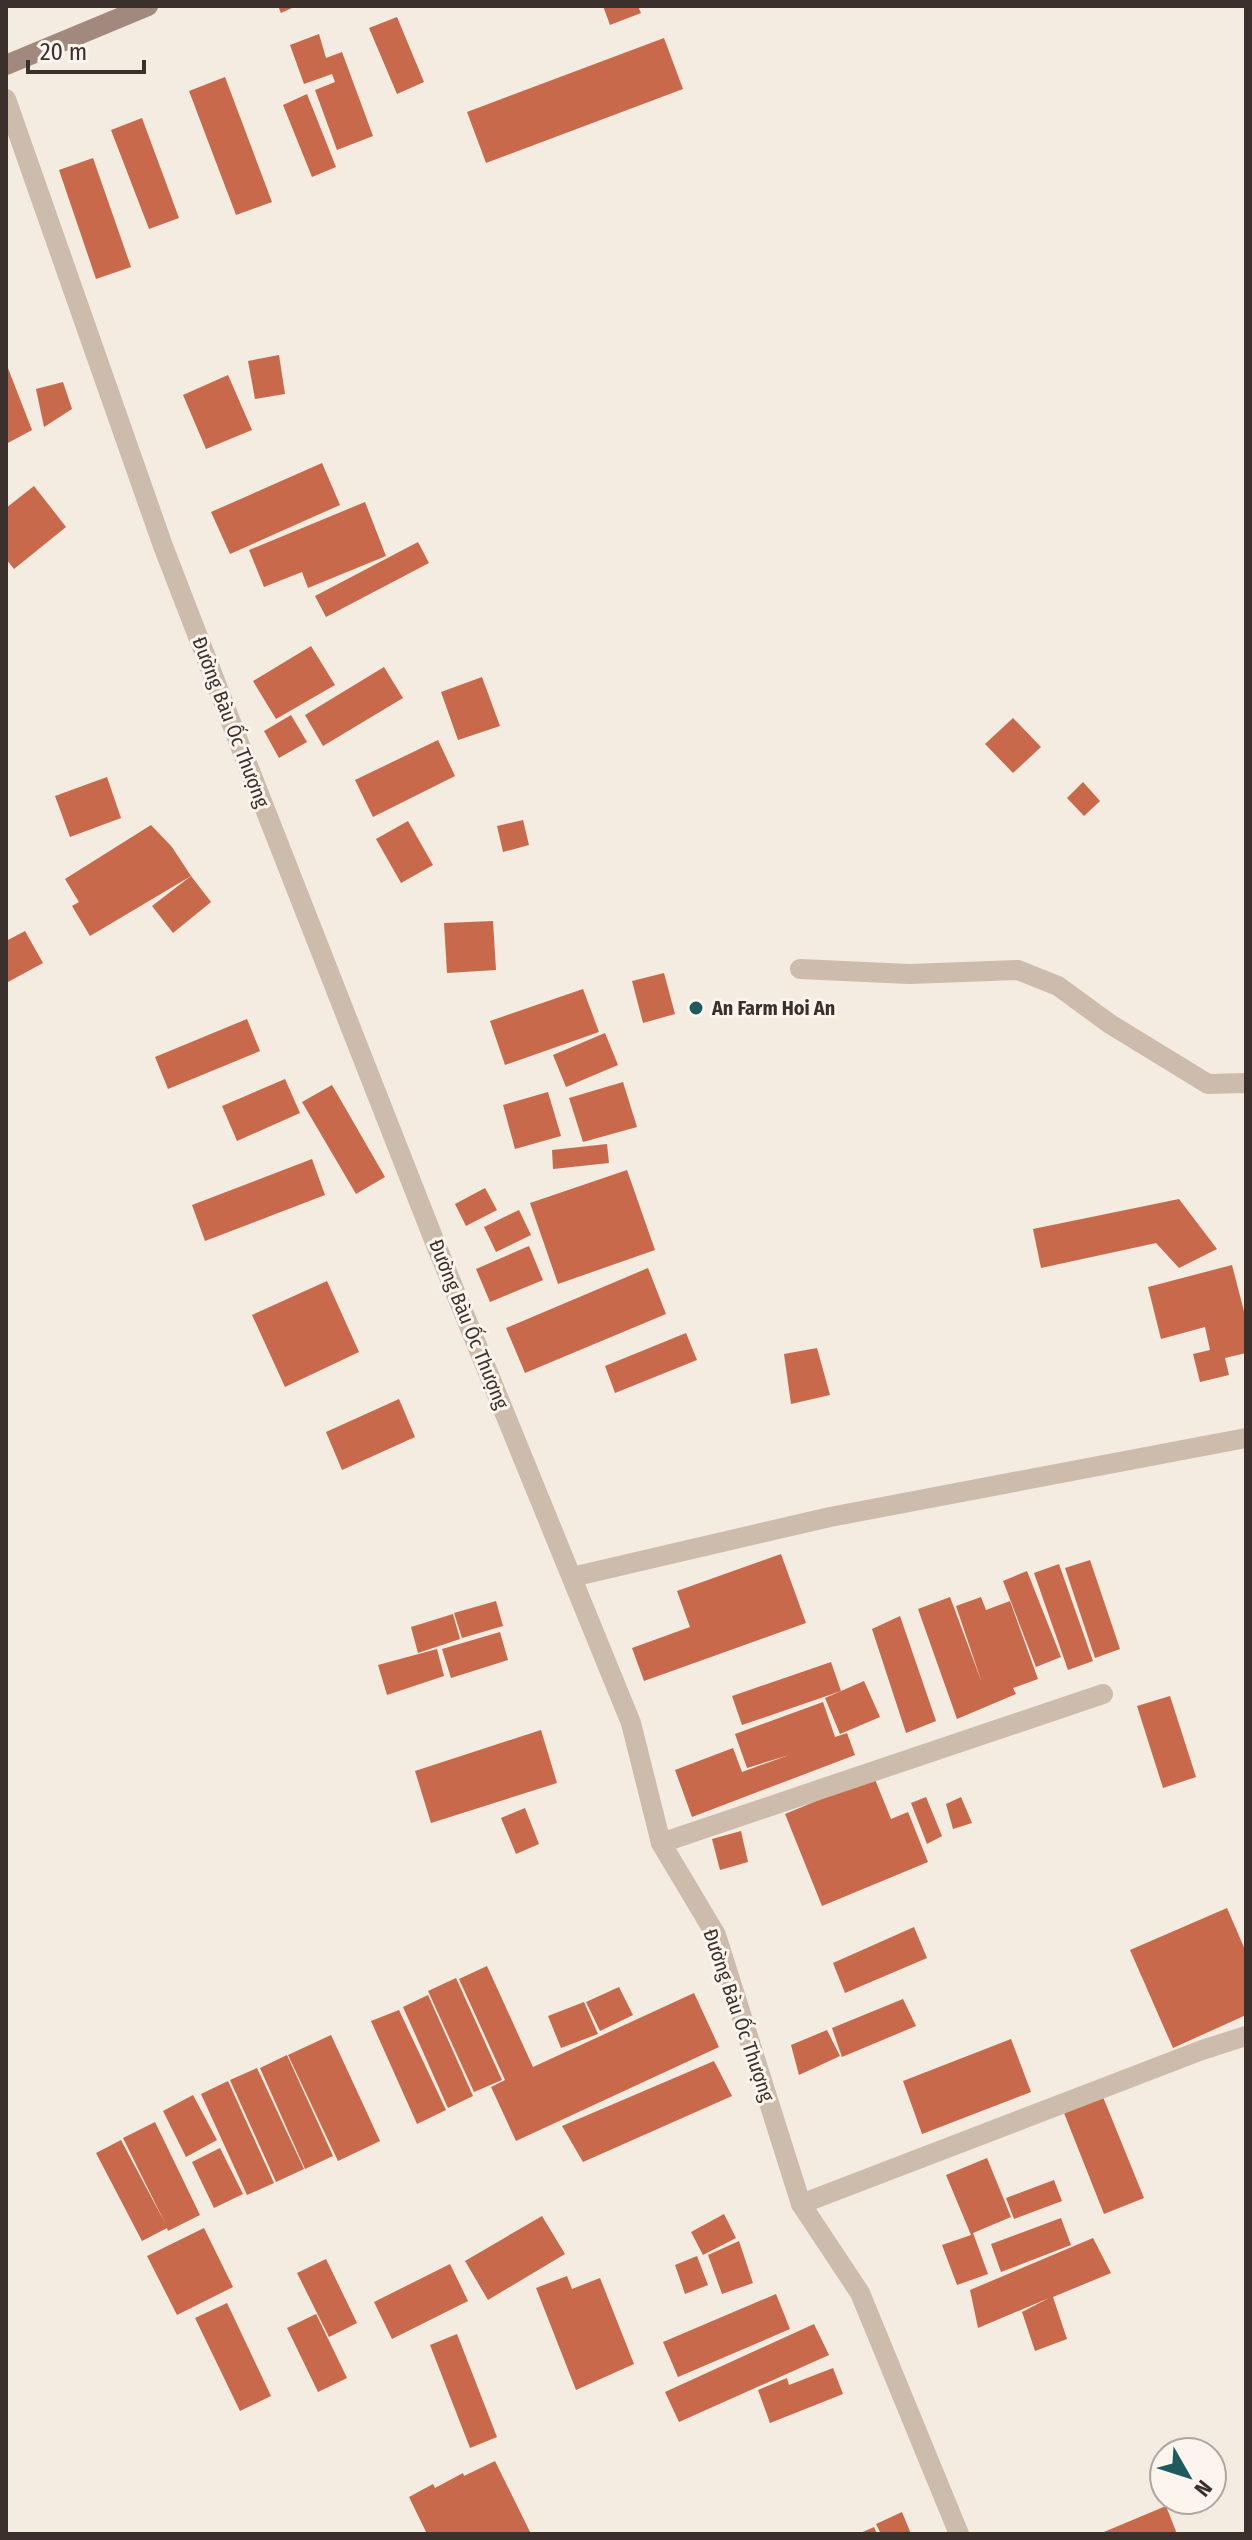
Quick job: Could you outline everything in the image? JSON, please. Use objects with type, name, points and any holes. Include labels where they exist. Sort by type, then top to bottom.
[{"type":"main road","points":[[6,65],[148,6]]},
{"type":"street","name":"Đường Bàu Ốc Thượng","points":[[6,99],[163,546],[235,734],[442,1260],[631,1723],[661,1843],[716,1935],[801,2204],[860,2293],[959,2534]]},
{"type":"street","points":[[800,969],[909,974],[1018,970],[1058,986],[1110,1024],[1208,1084],[1246,1083]]},
{"type":"street","points":[[572,1577],[830,1517],[1246,1438]]},
{"type":"street","points":[[661,1843],[1103,1694]]},
{"type":"street","points":[[801,2204],[1202,2050],[1246,2036]]},
{"type":"building","points":[[278,6],[296,6],[281,13]]},
{"type":"building","points":[[603,6],[638,6],[641,13],[610,25]]},
{"type":"building","points":[[397,17],[424,82],[397,94],[369,28]]},
{"type":"building","points":[[319,34],[326,58],[342,52],[373,136],[337,150],[315,90],[335,82],[332,74],[304,84],[290,45]]},
{"type":"building","points":[[664,38],[683,89],[486,163],[467,112]]},
{"type":"building","points":[[225,77],[272,202],[236,215],[189,91]]},
{"type":"building","points":[[307,94],[336,167],[312,177],[283,105]]},
{"type":"building","points":[[142,118],[179,218],[149,229],[111,130]]},
{"type":"building","points":[[93,158],[131,267],[96,279],[59,170]]},
{"type":"building","points":[[279,355],[285,394],[255,399],[248,361]]},
{"type":"building","points":[[6,363],[32,430],[6,444]]},
{"type":"building","points":[[228,375],[252,430],[206,449],[183,395]]},
{"type":"building","points":[[63,382],[72,409],[44,427],[36,389]]},
{"type":"building","points":[[322,463],[340,505],[230,554],[211,512]]},
{"type":"building","points":[[34,486],[66,527],[14,569],[6,559],[6,508]]},
{"type":"building","points":[[365,502],[386,556],[308,588],[302,572],[264,587],[249,550]]},
{"type":"building","points":[[418,542],[429,563],[326,617],[315,596]]},
{"type":"building","points":[[311,646],[335,685],[276,719],[253,681]]},
{"type":"building","points":[[384,667],[403,698],[323,746],[305,715]]},
{"type":"building","points":[[482,677],[500,726],[458,740],[441,692]]},
{"type":"building","points":[[291,715],[307,742],[279,758],[264,731]]},
{"type":"building","points":[[1013,718],[1041,747],[1013,773],[985,744]]},
{"type":"building","points":[[438,740],[455,776],[373,817],[355,780]]},
{"type":"building","points":[[107,777],[121,818],[70,837],[55,796]]},
{"type":"building","points":[[1083,782],[1100,801],[1084,816],[1067,798]]},
{"type":"building","points":[[523,820],[529,845],[503,852],[497,826]]},
{"type":"building","points":[[408,821],[433,865],[401,883],[376,839]]},
{"type":"building","points":[[151,825],[172,847],[191,876],[90,936],[72,906],[79,902],[65,879]]},
{"type":"building","points":[[191,876],[211,902],[173,933],[152,906]]},
{"type":"building","points":[[493,921],[496,970],[447,973],[444,923]]},
{"type":"building","points":[[25,931],[43,963],[8,982],[6,941]]},
{"type":"building","points":[[664,973],[675,1014],[643,1023],[632,981]]},
{"type":"building","points":[[583,989],[599,1032],[505,1065],[490,1021]]},
{"type":"building","points":[[247,1019],[260,1051],[168,1089],[155,1057]]},
{"type":"building","points":[[605,1033],[618,1065],[566,1087],[553,1055]]},
{"type":"building","points":[[285,1079],[300,1113],[237,1141],[222,1106]]},
{"type":"building","points":[[623,1082],[637,1127],[583,1142],[569,1098]]},
{"type":"building","points":[[332,1085],[385,1177],[356,1194],[302,1102]]},
{"type":"building","points":[[548,1092],[561,1136],[515,1149],[503,1105]]},
{"type":"building","points":[[607,1144],[609,1163],[553,1169],[552,1150]]},
{"type":"building","points":[[312,1159],[325,1195],[205,1241],[192,1205]]},
{"type":"building","points":[[627,1170],[655,1250],[558,1284],[530,1203]]},
{"type":"building","points":[[485,1188],[497,1210],[466,1226],[455,1204]]},
{"type":"building","points":[[1179,1199],[1217,1249],[1179,1268],[1156,1243],[1041,1268],[1033,1229]]},
{"type":"building","points":[[519,1210],[531,1235],[496,1252],[484,1227]]},
{"type":"building","points":[[529,1246],[543,1280],[490,1302],[476,1269]]},
{"type":"building","points":[[1232,1265],[1246,1319],[1246,1353],[1225,1358],[1229,1375],[1200,1382],[1193,1354],[1210,1350],[1205,1327],[1161,1339],[1148,1287]]},
{"type":"building","points":[[648,1268],[666,1314],[525,1373],[506,1328]]},
{"type":"building","points":[[327,1281],[359,1352],[285,1387],[252,1315]]},
{"type":"building","points":[[686,1333],[697,1360],[615,1393],[605,1366]]},
{"type":"building","points":[[817,1348],[830,1395],[791,1404],[784,1354]]},
{"type":"building","points":[[399,1399],[415,1437],[342,1470],[326,1432]]},
{"type":"building","points":[[781,1554],[806,1623],[644,1681],[632,1648],[690,1627],[677,1591]]},
{"type":"building","points":[[1090,1560],[1120,1649],[1095,1658],[1065,1568]]},
{"type":"building","points":[[1059,1564],[1093,1661],[1068,1670],[1034,1573]]},
{"type":"building","points":[[1027,1571],[1061,1657],[1036,1667],[1003,1581]]},
{"type":"building","points":[[950,1597],[982,1683],[956,1606],[981,1597],[986,1610],[1010,1601],[1038,1679],[1013,1688],[1016,1694],[957,1719],[918,1609]]},
{"type":"building","points":[[496,1601],[503,1626],[462,1638],[454,1613]]},
{"type":"building","points":[[453,1614],[460,1639],[418,1653],[411,1627]]},
{"type":"building","points":[[900,1616],[936,1721],[906,1733],[872,1629]]},
{"type":"building","points":[[500,1632],[508,1660],[451,1678],[442,1649]]},
{"type":"building","points":[[437,1649],[444,1676],[387,1695],[378,1665]]},
{"type":"building","points":[[831,1662],[841,1691],[742,1725],[732,1696]]},
{"type":"building","points":[[864,1681],[880,1717],[840,1734],[825,1698]]},
{"type":"building","points":[[1170,1696],[1196,1777],[1163,1788],[1137,1706]]},
{"type":"building","points":[[823,1702],[835,1737],[847,1733],[855,1755],[692,1817],[675,1770],[733,1748],[742,1772],[789,1755],[747,1768],[735,1734]]},
{"type":"building","points":[[541,1730],[557,1783],[431,1823],[415,1771]]},
{"type":"building","points":[[874,1777],[891,1819],[908,1812],[928,1862],[822,1906],[785,1814]]},
{"type":"building","points":[[926,1797],[942,1836],[927,1844],[911,1803]]},
{"type":"building","points":[[961,1797],[972,1823],[953,1829],[946,1804]]},
{"type":"building","points":[[525,1808],[539,1844],[516,1854],[501,1818]]},
{"type":"building","points":[[741,1831],[748,1862],[720,1870],[712,1839]]},
{"type":"building","points":[[1227,1908],[1246,1952],[1246,2015],[1173,2048],[1130,1950]]},
{"type":"building","points":[[914,1927],[927,1958],[845,1993],[833,1963]]},
{"type":"building","points":[[487,1966],[533,2067],[694,1993],[719,2047],[516,2141],[491,2087],[505,2080],[459,1979]]},
{"type":"building","points":[[456,1978],[502,2080],[474,2092],[428,1991]]},
{"type":"building","points":[[619,1987],[633,2015],[600,2031],[586,2002]]},
{"type":"building","points":[[428,1995],[473,2096],[448,2108],[403,2007]]},
{"type":"building","points":[[903,1999],[916,2026],[842,2057],[832,2028]]},
{"type":"building","points":[[584,2002],[598,2034],[561,2048],[548,2016]]},
{"type":"building","points":[[399,2010],[446,2110],[417,2124],[371,2021]]},
{"type":"building","points":[[827,2030],[840,2056],[799,2075],[791,2045]]},
{"type":"building","points":[[331,2035],[380,2141],[338,2161],[288,2055]]},
{"type":"building","points":[[1011,2039],[1031,2092],[922,2134],[903,2081]]},
{"type":"building","points":[[287,2055],[333,2156],[305,2169],[260,2068]]},
{"type":"building","points":[[714,2061],[732,2096],[583,2162],[562,2126]]},
{"type":"building","points":[[257,2068],[304,2169],[276,2182],[230,2080]]},
{"type":"building","points":[[228,2081],[274,2183],[247,2195],[201,2094]]},
{"type":"building","points":[[193,2095],[217,2140],[186,2157],[163,2111]]},
{"type":"building","points":[[1103,2097],[1144,2198],[1104,2214],[1064,2113]]},
{"type":"building","points":[[155,2122],[200,2215],[142,2241],[96,2153],[121,2140],[165,2223],[123,2138]]},
{"type":"building","points":[[220,2148],[243,2194],[214,2208],[192,2162]]},
{"type":"building","points":[[987,2158],[1011,2217],[973,2233],[988,2274],[957,2285],[942,2245],[971,2235],[946,2175]]},
{"type":"building","points":[[1054,2180],[1062,2201],[1014,2219],[1006,2198]]},
{"type":"building","points":[[724,2214],[736,2238],[703,2255],[691,2232]]},
{"type":"building","points":[[542,2216],[565,2254],[488,2300],[465,2261]]},
{"type":"building","points":[[1061,2218],[1071,2245],[1001,2272],[991,2244]]},
{"type":"building","points":[[204,2228],[233,2287],[177,2315],[147,2256]]},
{"type":"building","points":[[1093,2238],[1111,2273],[1053,2297],[1067,2339],[1035,2351],[1022,2312],[1049,2298],[978,2328],[970,2290]]},
{"type":"building","points":[[739,2241],[753,2283],[722,2294],[708,2255]]},
{"type":"building","points":[[697,2256],[708,2285],[685,2294],[675,2265]]},
{"type":"building","points":[[326,2259],[357,2323],[329,2337],[297,2273]]},
{"type":"building","points":[[450,2264],[468,2301],[392,2339],[374,2302]]},
{"type":"building","points":[[567,2276],[572,2289],[600,2278],[634,2364],[576,2390],[536,2288]]},
{"type":"building","points":[[776,2294],[790,2329],[678,2377],[663,2342]]},
{"type":"building","points":[[227,2303],[271,2396],[240,2411],[195,2318]]},
{"type":"building","points":[[316,2314],[347,2378],[318,2392],[287,2328]]},
{"type":"building","points":[[814,2324],[829,2355],[679,2422],[665,2392]]},
{"type":"building","points":[[457,2334],[497,2437],[470,2448],[430,2345]]},
{"type":"building","points":[[833,2368],[843,2394],[770,2423],[758,2390],[787,2378],[789,2385]]},
{"type":"building","points":[[495,2461],[531,2534],[427,2534],[409,2497],[433,2484],[435,2488]]},
{"type":"building","points":[[902,2512],[911,2534],[881,2534],[876,2524]]},
{"type":"building","points":[[1148,2514],[1148,2516],[1170,2516],[1177,2534],[1099,2534]]},
{"type":"building","points":[[874,2527],[877,2534],[858,2534]]},
{"type":"place","name":"An Farm Hoi An","points":[[696,1008]]}]
